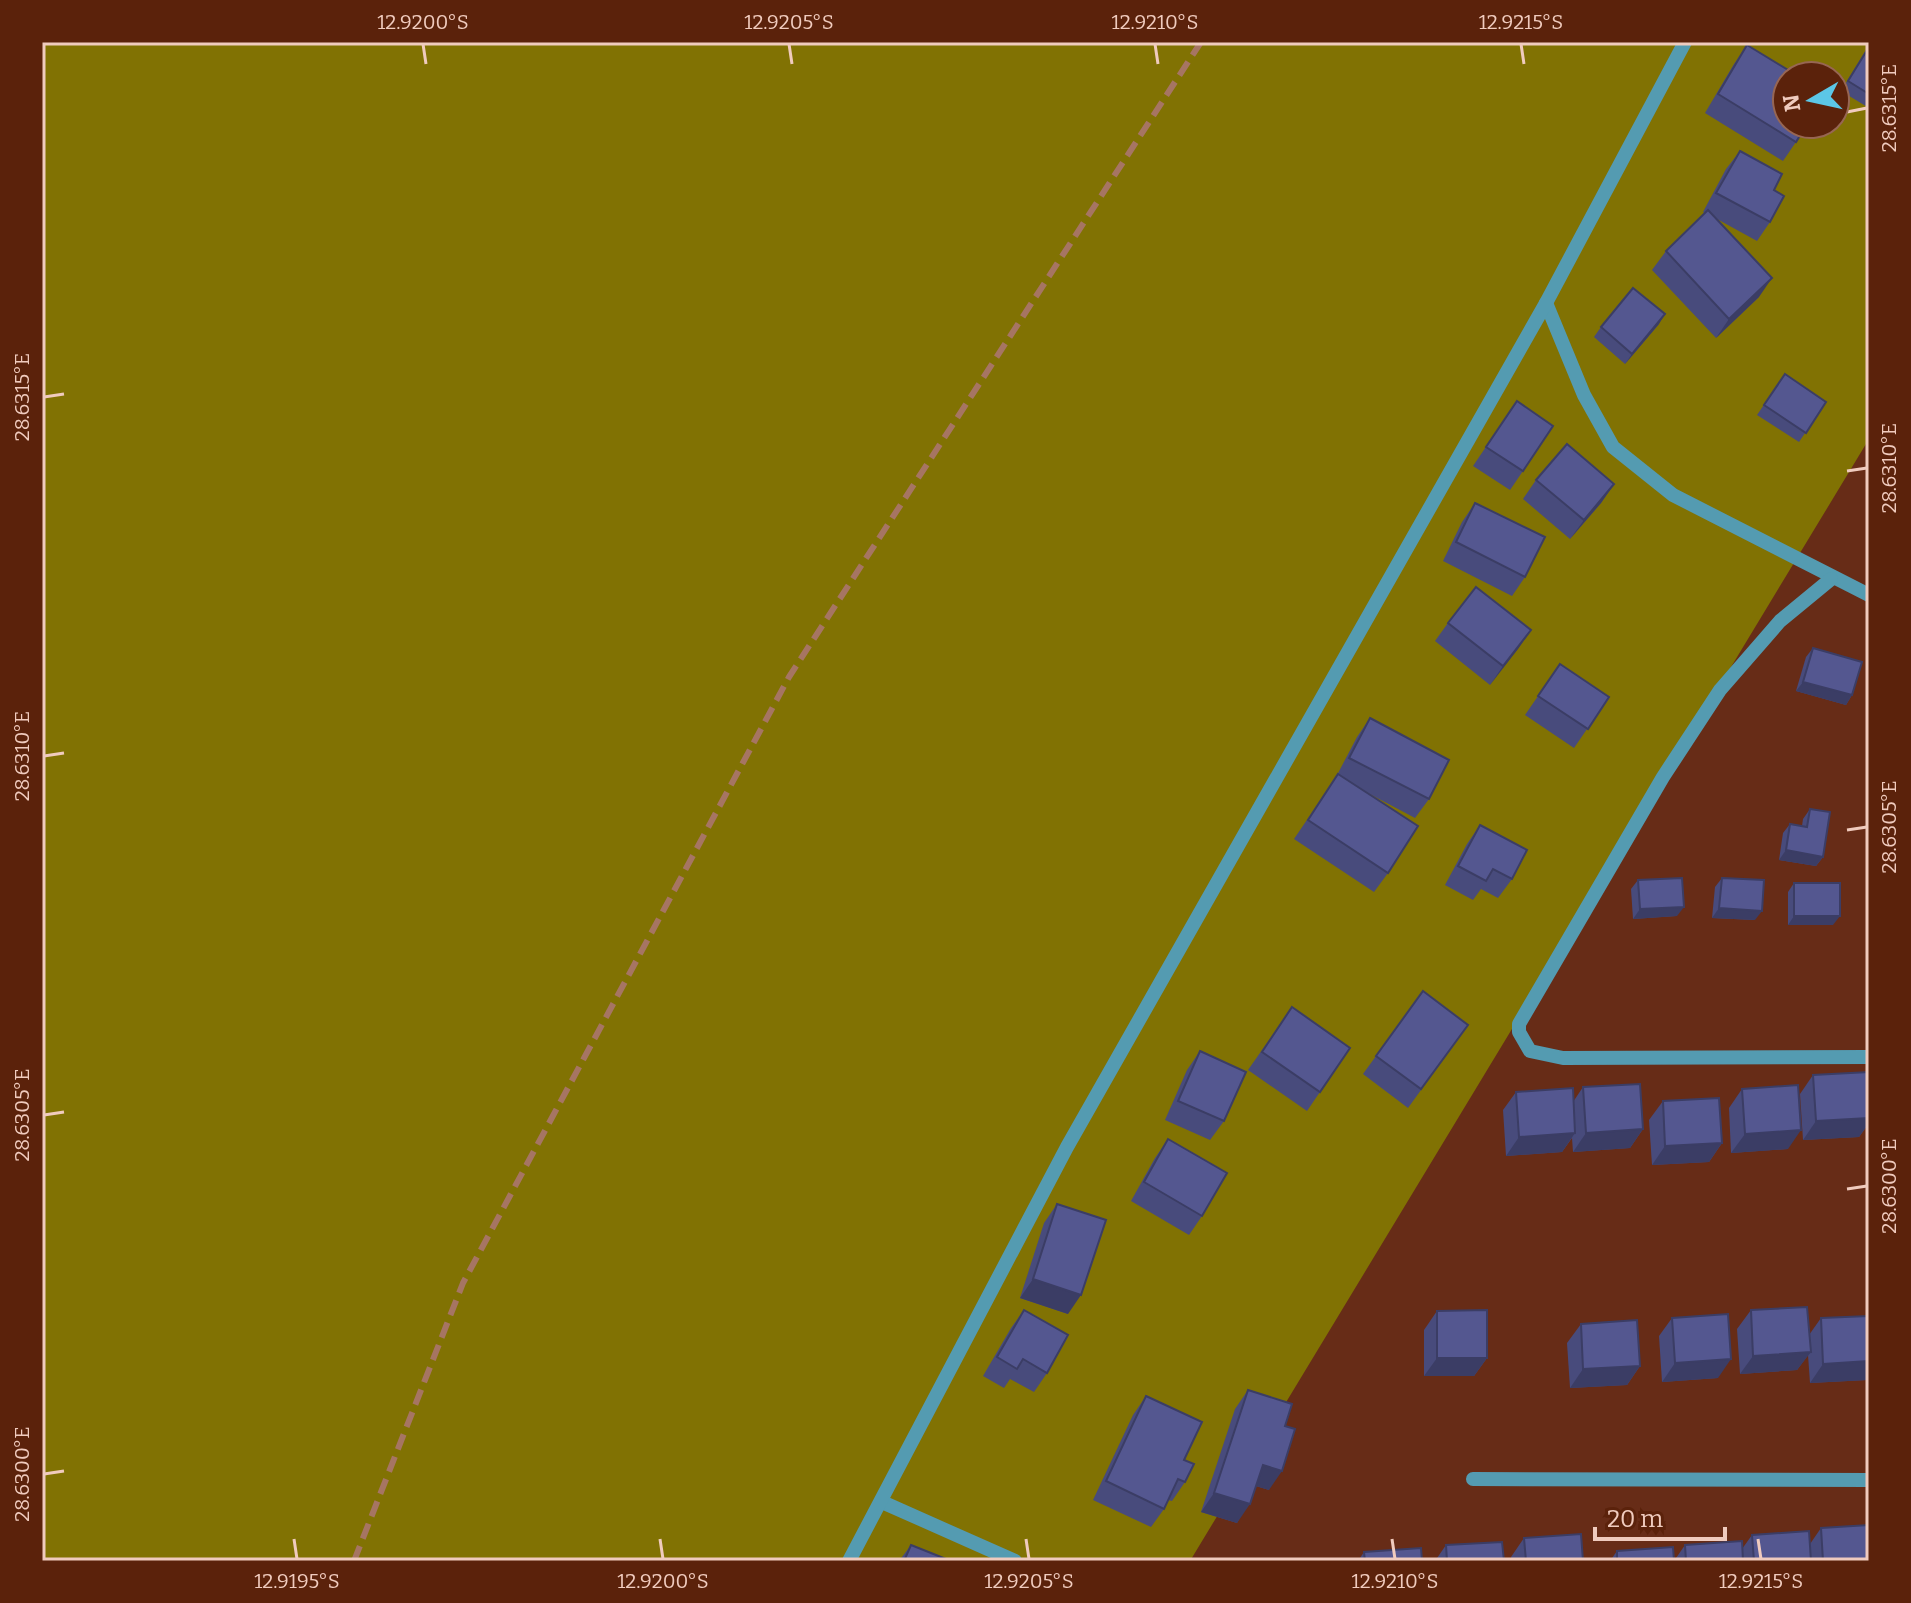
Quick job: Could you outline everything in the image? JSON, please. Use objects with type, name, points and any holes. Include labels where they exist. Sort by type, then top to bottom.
[{"type":"street","points":[[849,1561],[1067,1147],[1546,303],[1685,42]]},
{"type":"street","points":[[1546,303],[1584,395],[1613,447],[1673,495],[1831,579],[1869,595]]},
{"type":"street","points":[[1831,579],[1780,621],[1720,690],[1663,777],[1555,958],[1519,1024],[1519,1032],[1530,1051],[1554,1057],[1869,1057]]},
{"type":"street","points":[[1473,1479],[1869,1480]]},
{"type":"street","points":[[882,1502],[1015,1561]]},
{"type":"shaded area","points":[[42,42],[1869,42],[1869,439],[1190,1561],[42,1561]]},
{"type":"building","points":[[1747,45],[1772,60],[1771,127],[1718,94]]},
{"type":"building","points":[[1869,47],[1869,94],[1851,83],[1851,76]]},
{"type":"building","points":[[1740,151],[1782,174],[1774,190],[1784,196],[1770,222],[1716,193]]},
{"type":"building","points":[[1708,210],[1772,278],[1729,319],[1666,251]]},
{"type":"building","points":[[1633,288],[1665,314],[1632,354],[1601,327]]},
{"type":"building","points":[[1785,374],[1826,402],[1806,433],[1764,405]]},
{"type":"building","points":[[1517,401],[1553,426],[1523,471],[1486,447]]},
{"type":"building","points":[[1567,444],[1614,484],[1584,520],[1536,480]]},
{"type":"building","points":[[1475,503],[1545,537],[1525,577],[1456,542]]},
{"type":"building","points":[[1476,587],[1531,630],[1503,666],[1448,623]]},
{"type":"building","points":[[1813,648],[1862,662],[1852,695],[1803,682]]},
{"type":"building","points":[[1560,664],[1609,697],[1588,729],[1538,696]]},
{"type":"building","points":[[1370,718],[1449,760],[1429,799],[1349,758]]},
{"type":"building","points":[[1338,774],[1418,826],[1388,873],[1308,820]]},
{"type":"building","points":[[1810,809],[1830,812],[1823,857],[1786,850],[1790,824],[1807,827]]},
{"type":"building","points":[[1480,825],[1527,850],[1512,879],[1493,869],[1486,881],[1458,866]]},
{"type":"building","points":[[1682,878],[1684,907],[1640,909],[1638,880]]},
{"type":"building","points":[[1722,878],[1764,880],[1762,911],[1719,908]]},
{"type":"building","points":[[1794,883],[1840,883],[1840,916],[1794,916]]},
{"type":"building","points":[[1423,991],[1468,1025],[1421,1089],[1376,1056]]},
{"type":"building","points":[[1292,1007],[1350,1048],[1320,1092],[1262,1052]]},
{"type":"building","points":[[1200,1051],[1246,1072],[1224,1121],[1178,1101]]},
{"type":"building","points":[[1869,1072],[1869,1118],[1816,1121],[1813,1075]]},
{"type":"building","points":[[1640,1084],[1643,1129],[1586,1133],[1583,1087]]},
{"type":"building","points":[[1798,1085],[1801,1130],[1745,1134],[1742,1089]]},
{"type":"building","points":[[1573,1088],[1575,1133],[1519,1137],[1516,1092]]},
{"type":"building","points":[[1719,1098],[1722,1143],[1665,1146],[1663,1101]]},
{"type":"building","points":[[1168,1139],[1227,1173],[1202,1216],[1144,1182]]},
{"type":"building","points":[[1057,1204],[1106,1220],[1081,1295],[1033,1279]]},
{"type":"building","points":[[1807,1307],[1811,1352],[1753,1356],[1751,1310]]},
{"type":"building","points":[[1024,1310],[1068,1335],[1047,1373],[1023,1359],[1017,1369],[997,1357]]},
{"type":"building","points":[[1487,1310],[1487,1358],[1437,1358],[1437,1311]]},
{"type":"building","points":[[1728,1314],[1731,1359],[1675,1363],[1672,1318]]},
{"type":"building","points":[[1869,1316],[1869,1361],[1823,1364],[1821,1318]]},
{"type":"building","points":[[1637,1320],[1640,1366],[1583,1369],[1581,1324]]},
{"type":"building","points":[[1248,1390],[1292,1404],[1285,1426],[1295,1429],[1282,1471],[1263,1465],[1250,1504],[1214,1493]]},
{"type":"building","points":[[1146,1396],[1202,1422],[1184,1460],[1194,1464],[1185,1482],[1178,1479],[1164,1509],[1106,1481]]},
{"type":"building","points":[[1869,1525],[1869,1561],[1823,1561],[1821,1528]]},
{"type":"building","points":[[1809,1531],[1811,1561],[1754,1561],[1752,1535]]},
{"type":"building","points":[[1581,1534],[1583,1561],[1526,1561],[1524,1538]]},
{"type":"building","points":[[1742,1541],[1743,1561],[1686,1561],[1685,1545]]},
{"type":"building","points":[[1502,1542],[1504,1561],[1447,1561],[1446,1545]]},
{"type":"building","points":[[911,1545],[951,1561],[904,1561]]},
{"type":"building","points":[[1673,1547],[1674,1561],[1617,1561],[1617,1551]]},
{"type":"building","points":[[1421,1548],[1422,1561],[1365,1561],[1364,1552]]},
{"type":"railway","points":[[354,1561],[463,1283],[789,677],[1201,42]]}]
